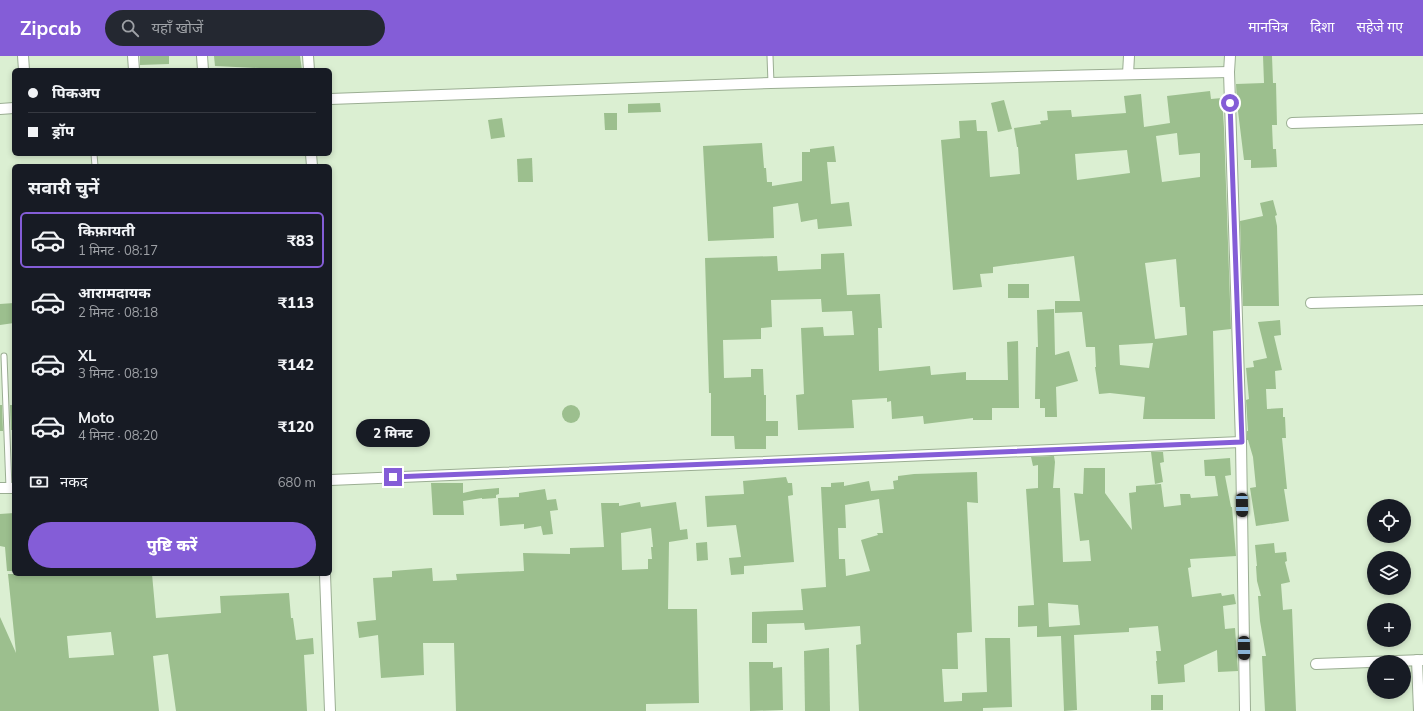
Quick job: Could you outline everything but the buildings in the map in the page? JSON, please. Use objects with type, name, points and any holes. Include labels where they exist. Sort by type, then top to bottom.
[{"type":"street","points":[[23,56],[24,68]]},
{"type":"street","points":[[133,56],[134,68]]},
{"type":"street","points":[[202,56],[203,68]]},
{"type":"street","points":[[308,56],[309,68]]},
{"type":"street","points":[[1128,56],[1128,74]]},
{"type":"street","points":[[1230,56],[1229,72],[1242,442],[1245,711]]},
{"type":"street","points":[[332,99],[771,83],[1229,72]]},
{"type":"street","points":[[0,109],[12,108]]},
{"type":"street","points":[[1292,123],[1423,119]]},
{"type":"street","points":[[1311,303],[1423,300]]},
{"type":"street","points":[[332,480],[1242,442]]},
{"type":"street","points":[[325,576],[330,711]]},
{"type":"street","points":[[1316,664],[1420,660],[1419,711]]},
{"type":"lane","points":[[770,56],[771,83]]},
{"type":"lane","points":[[4,356],[8,488]]},
{"type":"route","points":[[393,477],[1242,442],[1230,103]]}]
